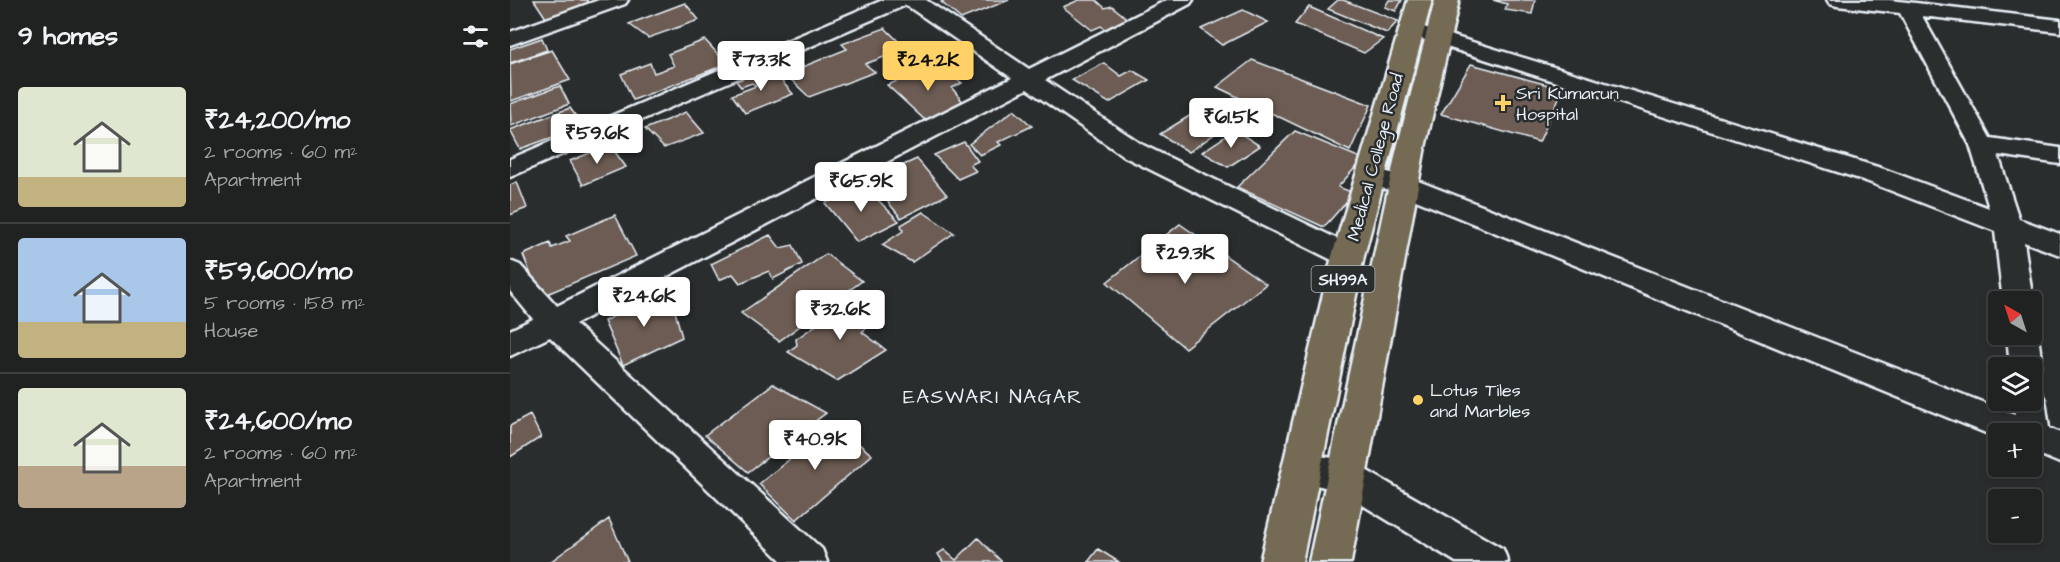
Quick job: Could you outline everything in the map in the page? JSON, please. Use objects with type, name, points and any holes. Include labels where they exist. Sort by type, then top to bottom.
[{"type":"main road","name":"Medical College Road","points":[[1281,562],[1348,256],[1369,176],[1422,22],[1447,0]]},
{"type":"main road","name":"Medical College Road","points":[[1330,562],[1344,476],[1404,185],[1422,22]]},
{"type":"street","points":[[510,39],[618,0]]},
{"type":"street","points":[[510,169],[900,0]]},
{"type":"street","points":[[912,0],[1134,151],[1348,256]]},
{"type":"street","points":[[510,344],[1183,0]]},
{"type":"street","points":[[1837,0],[1875,2],[1908,9],[2060,26]]},
{"type":"street","points":[[1935,0],[2060,14]]},
{"type":"street","points":[[1908,9],[1982,145],[2008,225],[2017,291]]},
{"type":"street","points":[[1422,22],[1875,175],[2060,245]]},
{"type":"street","points":[[1982,145],[2060,156]]},
{"type":"street","points":[[1369,176],[1404,185],[1997,423]]},
{"type":"street","points":[[510,272],[553,322],[810,562]]},
{"type":"street","points":[[1301,468],[1344,476],[1490,562]]},
{"type":"building","points":[[534,0],[587,0],[589,4],[546,18]]},
{"type":"building","points":[[946,0],[1009,0],[961,19],[941,2]]},
{"type":"building","points":[[1079,0],[1096,0],[1105,8],[1112,6],[1129,20],[1106,30],[1101,26],[1092,30],[1063,7]]},
{"type":"building","points":[[1338,0],[1398,21],[1387,33],[1328,9]]},
{"type":"building","points":[[1389,0],[1402,0],[1396,11],[1385,7]]},
{"type":"building","points":[[1493,0],[1535,0],[1532,14],[1505,10],[1507,4]]},
{"type":"building","points":[[685,3],[699,20],[648,38],[629,24]]},
{"type":"building","points":[[1309,7],[1383,39],[1364,53],[1295,24]]},
{"type":"building","points":[[1243,10],[1268,22],[1222,45],[1201,29]]},
{"type":"building","points":[[885,28],[906,49],[865,64],[875,72],[809,97],[785,74],[847,49],[842,44]]},
{"type":"building","points":[[542,38],[547,50],[510,63],[510,49]]},
{"type":"building","points":[[705,40],[727,64],[633,100],[621,74],[650,63],[654,73],[674,66],[668,54]]},
{"type":"building","points":[[552,50],[570,80],[511,101],[510,64]]},
{"type":"building","points":[[1252,60],[1371,105],[1350,151],[1217,87]]},
{"type":"building","points":[[1104,63],[1121,76],[1132,70],[1149,80],[1109,103],[1072,80]]},
{"type":"building","points":[[1471,64],[1563,89],[1539,142],[1441,114]]},
{"type":"building","points":[[936,66],[962,83],[952,88],[963,102],[925,120],[887,85]]},
{"type":"building","points":[[752,75],[778,77],[793,94],[745,113],[732,95],[756,86],[752,83],[741,87],[736,81]]},
{"type":"building","points":[[560,86],[569,104],[511,126],[510,104]]},
{"type":"building","points":[[570,108],[583,126],[520,149],[510,130]]},
{"type":"building","points":[[1014,110],[1032,126],[998,142],[1001,145],[980,155],[969,144]]},
{"type":"building","points":[[686,112],[704,133],[664,148],[645,129]]},
{"type":"building","points":[[1196,112],[1223,128],[1189,152],[1160,134]]},
{"type":"building","points":[[1235,130],[1260,146],[1228,167],[1202,152]]},
{"type":"building","points":[[1295,131],[1363,159],[1338,187],[1354,193],[1324,227],[1237,187]]},
{"type":"building","points":[[964,142],[978,161],[970,165],[976,171],[958,179],[934,155]]},
{"type":"building","points":[[610,145],[626,167],[583,185],[570,161]]},
{"type":"building","points":[[917,159],[947,195],[901,218],[870,180]]},
{"type":"building","points":[[517,182],[527,208],[510,215],[510,185]]},
{"type":"building","points":[[864,186],[899,221],[857,242],[825,203]]},
{"type":"building","points":[[923,212],[954,233],[912,262],[882,245],[903,231],[901,225]]},
{"type":"building","points":[[615,215],[636,256],[540,297],[523,255],[550,243],[552,248],[570,241],[566,236]]},
{"type":"building","points":[[1180,224],[1266,284],[1185,348],[1107,282]]},
{"type":"building","points":[[770,235],[780,248],[793,245],[802,264],[773,279],[769,271],[740,283],[733,274],[719,280],[711,264]]},
{"type":"building","points":[[826,254],[862,281],[779,341],[741,313]]},
{"type":"building","points":[[669,289],[682,337],[623,365],[604,321]]},
{"type":"building","points":[[856,297],[867,307],[876,299],[881,306],[869,315],[873,317],[866,323],[869,326],[862,332],[886,350],[837,381],[788,352],[797,345],[796,339]]},
{"type":"building","points":[[773,384],[826,413],[748,472],[705,435]]},
{"type":"building","points":[[530,415],[541,437],[510,457],[510,426]]},
{"type":"building","points":[[834,423],[872,455],[796,520],[759,484]]},
{"type":"building","points":[[609,519],[628,562],[550,562]]},
{"type":"building","points":[[978,538],[1002,562],[943,562],[938,554],[944,550],[956,560]]},
{"type":"building","points":[[1098,549],[1119,562],[1088,562]]},
{"type":"place","name":"Sri Kumarun Hospital","points":[[1503,103]]},
{"type":"place","name":"Lotus Tiles and Marbles","points":[[1418,400]]},
{"type":"district","name":"EASWARI NAGAR","points":[[993,396]]}]
